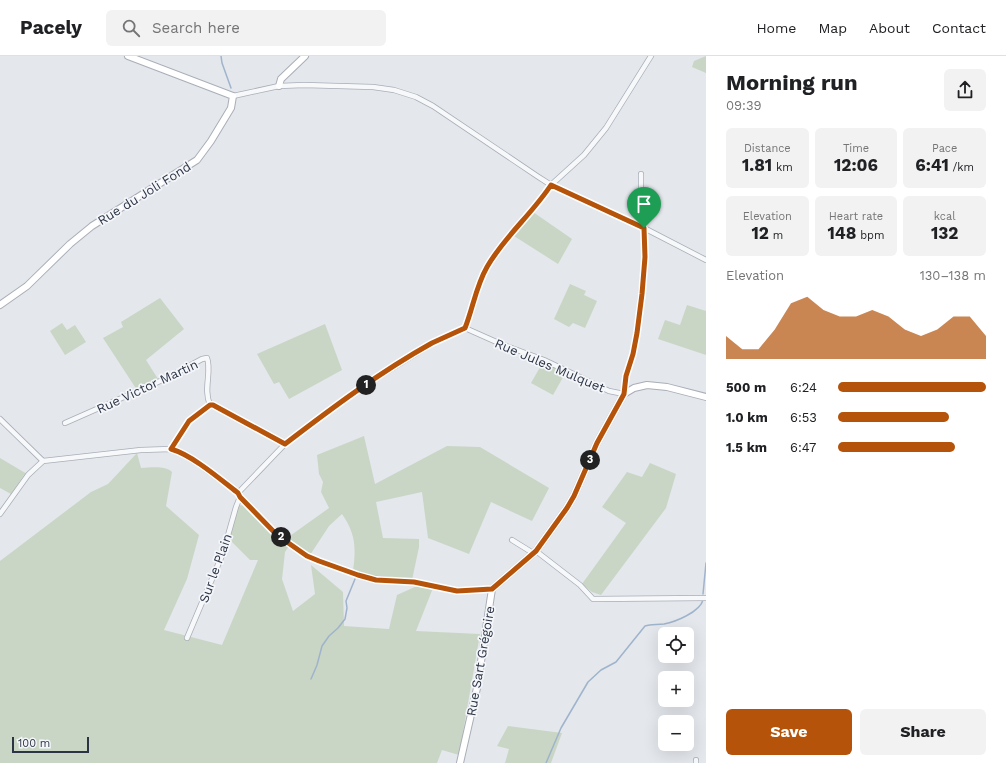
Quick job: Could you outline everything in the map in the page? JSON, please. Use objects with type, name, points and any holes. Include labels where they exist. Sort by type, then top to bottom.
[{"type":"street","points":[[128,56],[233,96],[279,86],[341,85],[394,90],[416,97],[454,118],[551,185],[644,228],[706,260]]},
{"type":"street","points":[[279,86],[281,79],[305,56]]},
{"type":"street","points":[[239,495],[285,444],[354,392],[433,343],[465,328],[480,282],[488,266],[551,185],[584,155],[606,128],[651,56]]},
{"type":"street","name":"Rue du Joli Fond","points":[[0,305],[27,286],[70,244],[92,226],[197,160],[211,141],[231,108],[233,96]]},
{"type":"street","points":[[624,394],[626,376],[633,354],[637,333],[645,257],[644,228],[641,211],[641,174]]},
{"type":"street","name":"Rue Jules Mulquet","points":[[465,328],[501,344],[544,360],[609,391],[624,394]]},
{"type":"street","name":"Rue Victor Martin","points":[[65,423],[161,381],[202,359],[207,358],[209,362],[207,394],[210,405]]},
{"type":"street","points":[[624,394],[634,388],[647,385],[667,387],[706,397],[706,402]]},
{"type":"street","name":"Rue Sart Grégoire","points":[[460,763],[477,688],[492,589],[535,552],[574,496],[597,443],[624,394]]},
{"type":"street","points":[[171,449],[189,421],[210,405],[220,408],[285,444]]},
{"type":"street","points":[[0,420],[43,460]]},
{"type":"street","points":[[0,514],[28,475],[43,460],[141,450],[171,449],[178,451],[200,465],[239,495],[277,535],[307,556],[371,579],[414,582],[457,591],[492,589]]},
{"type":"street","name":"Sur le Plain","points":[[187,638],[223,553],[239,495]]},
{"type":"street","points":[[512,540],[535,552],[580,585],[593,599],[706,598]]},
{"type":"green space","points":[[706,56],[706,73],[692,67],[694,61]]},
{"type":"green space","points":[[533,212],[572,239],[558,264],[514,236]]},
{"type":"green space","points":[[570,284],[586,291],[584,295],[597,301],[585,328],[573,323],[569,327],[554,319]]},
{"type":"green space","points":[[160,298],[184,329],[146,360],[158,379],[137,390],[103,338],[123,327],[121,322]]},
{"type":"green space","points":[[687,305],[706,311],[706,355],[658,339],[665,320],[680,325]]},
{"type":"green space","points":[[62,323],[67,330],[75,325],[86,342],[65,355],[50,331]]},
{"type":"green space","points":[[325,324],[342,370],[289,399],[279,382],[274,384],[257,354]]},
{"type":"green space","points":[[543,362],[566,372],[553,395],[531,383]]},
{"type":"green space","points":[[364,436],[375,484],[447,446],[480,447],[549,488],[532,521],[491,502],[469,554],[428,538],[422,492],[376,502],[383,538],[419,539],[419,547],[412,580],[377,577],[353,571],[355,555],[354,541],[347,521],[342,514],[329,526],[310,555],[287,538],[329,508],[321,492],[323,482],[319,474],[317,455]]},
{"type":"green space","points":[[137,453],[141,468],[165,468],[172,472],[166,506],[199,535],[187,579],[164,630],[222,645],[258,560],[250,560],[229,539],[237,506],[242,505],[272,536],[289,546],[285,552],[282,579],[293,611],[315,594],[311,565],[343,592],[344,626],[389,629],[397,595],[417,586],[433,588],[416,631],[480,634],[459,755],[442,750],[437,763],[0,763],[0,561],[91,492],[108,484]]},
{"type":"green space","points":[[0,458],[27,474],[24,475],[11,494],[0,488]]},
{"type":"green space","points":[[650,463],[676,474],[666,508],[601,595],[592,592],[582,584],[626,523],[602,507],[627,472],[642,477]]},
{"type":"green space","points":[[508,726],[562,733],[551,763],[505,763],[509,749],[497,746]]},
{"type":"waterway","points":[[221,56],[231,88]]},
{"type":"waterway","points":[[703,594],[706,563]]},
{"type":"waterway","points":[[311,679],[317,665],[322,646],[345,619],[347,608],[346,601],[355,579]]},
{"type":"waterway","points":[[546,763],[561,728],[588,682],[601,670],[616,662],[645,626],[664,624],[680,619],[697,609],[703,600]]},
{"type":"route","points":[[551,185],[644,228],[645,257],[642,294],[637,333],[633,354],[626,376],[624,394],[597,443],[574,496],[567,508],[536,551],[492,589],[457,591],[414,582],[376,580],[307,556],[277,535],[262,521],[238,493],[200,465],[178,451],[171,449],[189,421],[210,405],[220,408],[285,444],[354,392],[433,343],[465,328],[480,282],[488,266],[551,185]]}]
